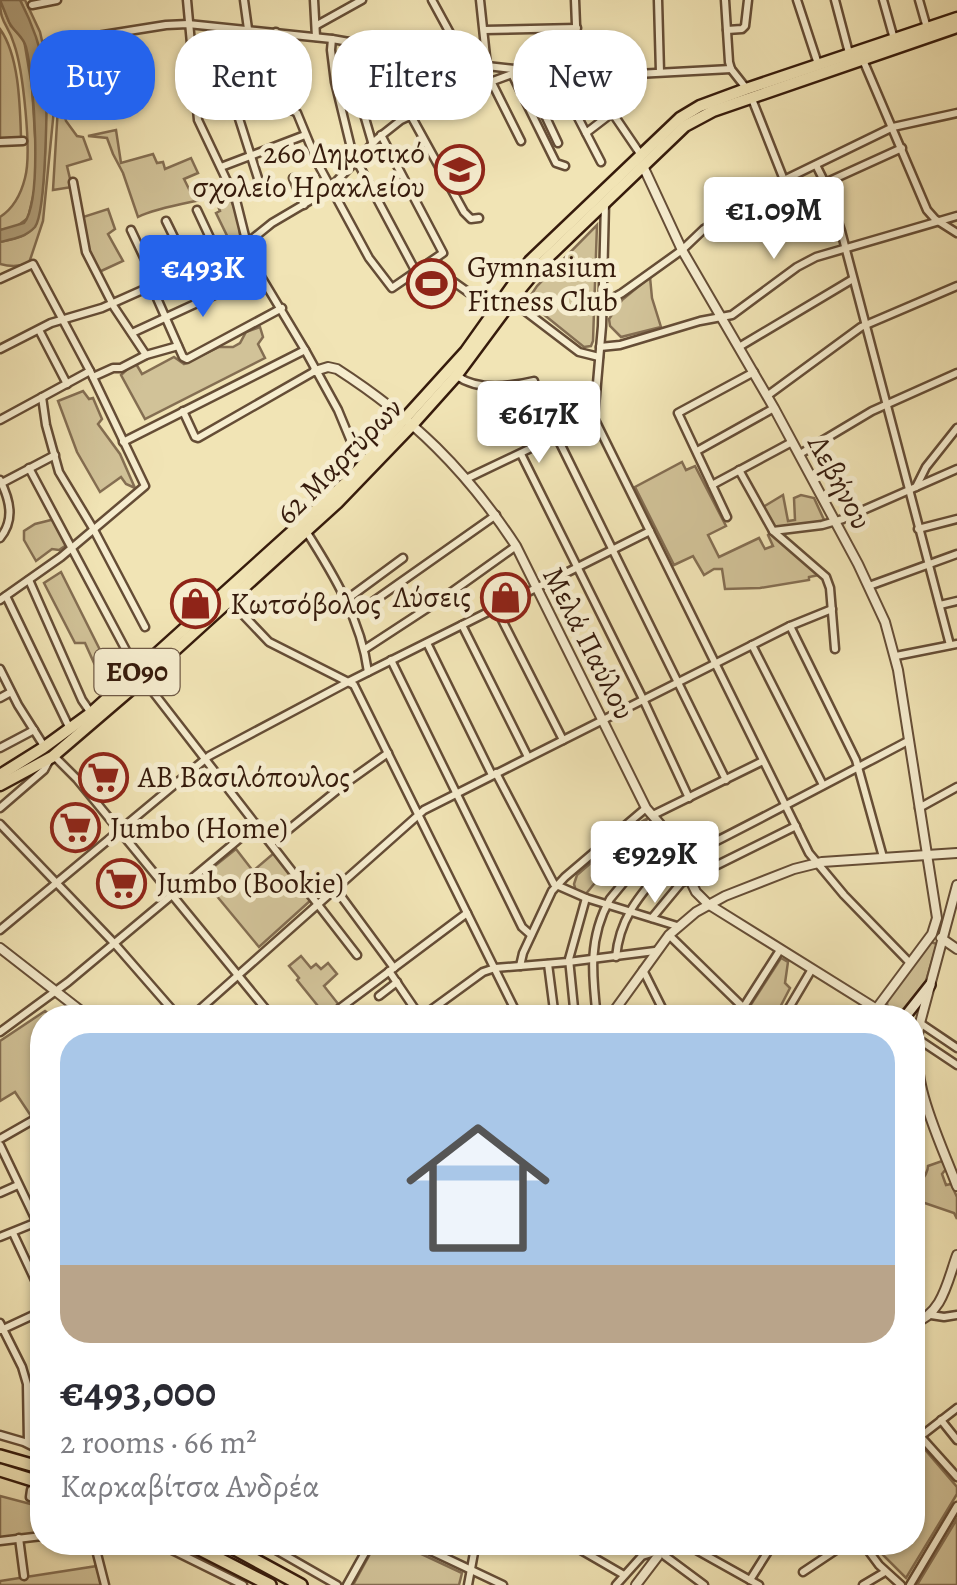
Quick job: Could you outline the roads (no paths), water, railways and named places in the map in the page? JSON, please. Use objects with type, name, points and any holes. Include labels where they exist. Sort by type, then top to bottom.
[{"type":"highway","points":[[0,1456],[30,1465]]},
{"type":"highway","points":[[0,1470],[30,1479]]},
{"type":"highway","points":[[211,1555],[270,1585]]},
{"type":"highway","points":[[246,1555],[301,1585]]},
{"type":"main road","name":"62 Μαρτύρων","points":[[749,93],[818,64],[957,18]]},
{"type":"main road","name":"62 Μαρτύρων","points":[[0,786],[49,752],[140,676],[456,376],[530,261],[688,112],[863,60],[957,27]]},
{"type":"main road","name":"62 Μαρτύρων","points":[[227,597],[352,488],[498,313],[641,159]]},
{"type":"main road","name":"62 Μαρτύρων","points":[[0,775],[49,752],[70,729],[140,676]]},
{"type":"main road","points":[[914,1005],[930,985]]},
{"type":"street","points":[[32,5],[57,0]]},
{"type":"street","points":[[187,0],[189,30]]},
{"type":"street","points":[[244,0],[248,29]]},
{"type":"street","points":[[314,0],[316,37]]},
{"type":"street","points":[[317,25],[362,0]]},
{"type":"street","points":[[433,0],[449,30]]},
{"type":"street","points":[[480,0],[484,30],[577,28],[575,0]]},
{"type":"street","points":[[658,0],[660,72]]},
{"type":"street","points":[[726,0],[731,69],[749,93],[784,180]]},
{"type":"street","points":[[727,30],[745,26],[748,0]]},
{"type":"street","points":[[797,0],[818,64]]},
{"type":"street","points":[[835,0],[849,53]]},
{"type":"street","points":[[883,0],[894,39]]},
{"type":"street","points":[[919,0],[927,28]]},
{"type":"street","points":[[130,30],[166,24],[257,30]]},
{"type":"street","points":[[312,36],[332,39]]},
{"type":"street","points":[[863,60],[924,204],[932,217],[957,234]]},
{"type":"street","points":[[493,67],[513,72]]},
{"type":"street","points":[[647,73],[731,69]]},
{"type":"street","points":[[493,80],[513,72]]},
{"type":"street","points":[[493,85],[521,141]]},
{"type":"street","points":[[603,300],[617,296],[682,250],[704,229],[784,180],[892,127],[957,113]]},
{"type":"street","points":[[198,120],[237,204],[258,274],[282,308],[350,439],[366,461]]},
{"type":"street","points":[[239,120],[263,194]]},
{"type":"street","points":[[298,120],[369,258],[391,288],[443,254],[381,135]]},
{"type":"street","points":[[346,120],[356,161],[416,272]]},
{"type":"street","points":[[365,120],[372,143]]},
{"type":"street","points":[[0,348],[51,323],[112,304],[246,244],[272,222],[331,187],[372,143],[402,120]]},
{"type":"street","points":[[413,120],[464,212],[471,219],[479,218]]},
{"type":"street","points":[[536,120],[556,162],[565,166]]},
{"type":"street","points":[[548,120],[558,142]]},
{"type":"street","points":[[579,120],[601,162]]},
{"type":"street","points":[[586,133],[603,120]]},
{"type":"street","points":[[616,120],[641,159]]},
{"type":"street","points":[[221,167],[305,135]]},
{"type":"street","points":[[0,142],[24,141]]},
{"type":"street","points":[[825,182],[902,148]]},
{"type":"street","name":"Λεβήνου","points":[[641,159],[682,250],[800,454],[885,622],[896,656],[937,918],[932,934]]},
{"type":"street","points":[[816,165],[845,248],[885,404],[912,489],[918,529],[953,645],[896,656]]},
{"type":"street","points":[[292,178],[304,205]]},
{"type":"street","points":[[73,182],[86,252],[112,304],[146,356]]},
{"type":"street","points":[[605,202],[594,418],[816,863],[910,963]]},
{"type":"street","points":[[196,210],[219,258]]},
{"type":"street","points":[[600,347],[735,314],[805,263],[957,216]]},
{"type":"street","points":[[166,221],[190,270]]},
{"type":"street","points":[[131,230],[186,359],[282,308]]},
{"type":"street","points":[[435,260],[451,280],[498,313]]},
{"type":"street","points":[[0,279],[33,264],[92,374],[145,488],[3,598],[70,729]]},
{"type":"street","points":[[132,333],[258,274]]},
{"type":"street","points":[[739,347],[853,279]]},
{"type":"street","points":[[767,396],[865,326],[957,286]]},
{"type":"street","points":[[512,300],[579,352],[600,358]]},
{"type":"street","points":[[39,330],[67,384]]},
{"type":"street","points":[[0,420],[67,384],[178,346]]},
{"type":"street","points":[[123,442],[305,350]]},
{"type":"street","name":"Μελά Παύλου","points":[[315,372],[337,369],[409,421],[435,444],[496,515],[516,546],[650,812],[666,831],[700,897],[708,904]]},
{"type":"street","points":[[184,412],[198,438],[315,372]]},
{"type":"street","points":[[728,516],[678,413],[754,372]]},
{"type":"street","points":[[800,454],[885,404],[957,373]]},
{"type":"street","points":[[456,376],[464,382],[485,386],[534,382]]},
{"type":"street","points":[[42,397],[59,472],[145,627]]},
{"type":"street","points":[[696,451],[774,408]]},
{"type":"street","points":[[466,479],[594,418]]},
{"type":"street","points":[[912,489],[957,428]]},
{"type":"street","points":[[557,437],[726,780]]},
{"type":"street","points":[[712,486],[792,442]]},
{"type":"street","points":[[521,454],[644,699],[689,798]]},
{"type":"street","points":[[0,538],[9,524],[1,481],[56,455]]},
{"type":"street","points":[[30,468],[140,676],[357,955]]},
{"type":"street","points":[[773,530],[836,522],[957,469]]},
{"type":"street","points":[[739,470],[773,530],[826,576],[835,649]]},
{"type":"street","points":[[0,508],[8,504]]},
{"type":"street","points":[[354,614],[496,515]]},
{"type":"street","points":[[918,529],[957,519]]},
{"type":"street","points":[[306,531],[354,614],[368,672]]},
{"type":"street","points":[[0,930],[206,759],[350,681],[650,531]]},
{"type":"street","points":[[365,648],[516,546]]},
{"type":"street","points":[[869,586],[957,554]]},
{"type":"street","points":[[346,600],[403,558]]},
{"type":"street","points":[[29,580],[91,713]]},
{"type":"street","points":[[227,597],[268,642],[350,681],[358,692],[512,1005]]},
{"type":"street","points":[[940,605],[957,601]]},
{"type":"street","points":[[496,608],[563,740]]},
{"type":"street","points":[[205,1005],[418,814],[790,626],[832,609]]},
{"type":"street","points":[[462,625],[528,757]]},
{"type":"street","points":[[790,626],[859,767],[882,857]]},
{"type":"street","points":[[427,642],[556,886],[677,926]]},
{"type":"street","points":[[752,645],[822,785]]},
{"type":"street","points":[[391,660],[522,927],[531,935]]},
{"type":"street","points":[[0,670],[49,752],[70,770],[263,1005]]},
{"type":"street","points":[[0,698],[11,692]]},
{"type":"street","points":[[0,748],[34,730]]},
{"type":"street","points":[[616,957],[628,911],[679,855],[786,806],[908,741]]},
{"type":"street","points":[[0,808],[44,770],[49,752]]},
{"type":"street","points":[[272,843],[388,753]]},
{"type":"street","points":[[520,966],[523,952],[556,886],[650,812],[689,798],[764,761]]},
{"type":"street","points":[[918,808],[957,787]]},
{"type":"street","points":[[0,824],[169,1005]]},
{"type":"street","points":[[37,1005],[257,824]]},
{"type":"street","points":[[652,918],[675,888],[690,878],[796,826]]},
{"type":"street","points":[[596,1005],[592,960],[607,905],[666,831]]},
{"type":"street","points":[[618,1005],[668,934],[708,904],[743,888],[816,863],[957,853]]},
{"type":"street","points":[[335,888],[413,1005]]},
{"type":"street","points":[[933,893],[944,899],[956,890]]},
{"type":"street","points":[[925,1005],[956,890]]},
{"type":"street","points":[[573,1005],[568,962],[586,898]]},
{"type":"street","points":[[708,904],[872,1005]]},
{"type":"street","points":[[344,1005],[467,913]]},
{"type":"street","points":[[668,934],[740,1005]]},
{"type":"street","points":[[879,1005],[932,934],[957,950]]},
{"type":"street","points":[[0,948],[75,1005]]},
{"type":"street","points":[[745,1005],[780,950]]},
{"type":"street","points":[[438,1005],[483,972],[495,968],[655,951]]},
{"type":"street","points":[[548,964],[553,1005]]},
{"type":"street","points":[[643,969],[660,1005]]},
{"type":"street","points":[[791,1005],[812,969]]},
{"type":"street","points":[[379,996],[397,982]]},
{"type":"street","points":[[0,1032],[30,1010]]},
{"type":"street","points":[[925,1026],[957,1048]]},
{"type":"street","points":[[925,1045],[957,1066]]},
{"type":"street","points":[[925,1107],[954,1168],[957,1186]]},
{"type":"street","points":[[30,1123],[0,1142],[30,1205]]},
{"type":"street","points":[[0,1194],[18,1185]]},
{"type":"street","points":[[0,1238],[30,1225]]},
{"type":"street","points":[[13,1233],[30,1269]]},
{"type":"street","points":[[925,1318],[938,1305],[957,1254]]},
{"type":"street","points":[[931,1315],[956,1317]]},
{"type":"street","points":[[0,1435],[28,1444],[27,1384],[22,1366],[1,1328],[30,1316]]},
{"type":"street","points":[[925,1433],[957,1408]]},
{"type":"street","points":[[941,1420],[957,1440]]},
{"type":"street","points":[[925,1448],[957,1476]]},
{"type":"street","points":[[910,1585],[957,1506]]},
{"type":"street","points":[[0,1541],[30,1537]]},
{"type":"street","points":[[19,1538],[24,1576]]},
{"type":"street","points":[[97,1555],[105,1585]]},
{"type":"street","points":[[182,1555],[243,1585]]},
{"type":"street","points":[[285,1555],[337,1585]]},
{"type":"street","points":[[347,1585],[363,1555]]},
{"type":"street","points":[[440,1555],[502,1585]]},
{"type":"street","points":[[468,1585],[474,1555]]},
{"type":"street","points":[[589,1555],[624,1575]]},
{"type":"street","points":[[616,1585],[645,1555]]},
{"type":"street","points":[[636,1585],[656,1555]]},
{"type":"street","points":[[667,1555],[704,1585]]},
{"type":"street","points":[[705,1555],[758,1585]]},
{"type":"street","points":[[750,1580],[766,1555]]},
{"type":"street","points":[[803,1572],[828,1555]]},
{"type":"street","points":[[872,1555],[901,1585]]},
{"type":"street","points":[[863,1585],[885,1572]]},
{"type":"place","name":"26ο Δημοτικό σχολείο Ηρακλείου","points":[[460,170]]},
{"type":"place","name":"Gymnasium Fitness Club","points":[[432,284]]},
{"type":"place","name":"Λύσεις","points":[[506,597]]},
{"type":"place","name":"Κωτσόβολος","points":[[195,604]]},
{"type":"place","name":"ΑΒ Βασιλόπουλος","points":[[103,777]]},
{"type":"place","name":"Jumbo (Home)","points":[[75,828]]},
{"type":"place","name":"Jumbo (Bookie)","points":[[122,883]]}]
